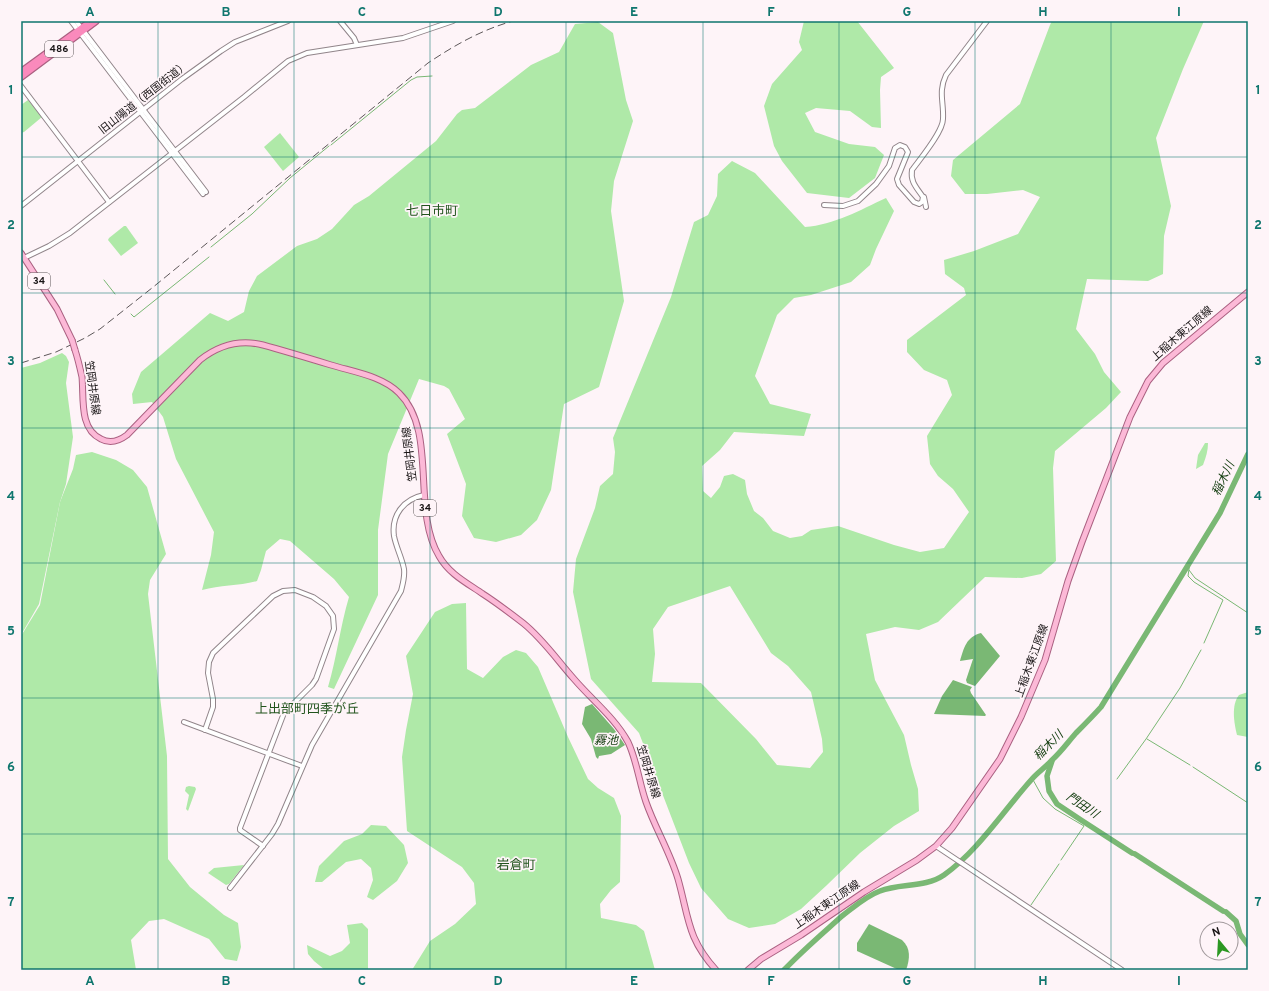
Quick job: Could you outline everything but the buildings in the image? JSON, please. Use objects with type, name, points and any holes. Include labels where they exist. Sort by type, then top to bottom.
[{"type":"highway","name":"486","points":[[21,77],[81,30],[90,21]]},
{"type":"highway","name":"486","points":[[21,72],[96,21]]},
{"type":"main road","name":"笠岡井原線","points":[[22,257],[58,311],[72,340],[81,374],[85,415],[88,425],[94,435],[104,441],[117,441],[127,435],[200,360],[216,349],[236,342],[255,343],[376,378],[385,382],[404,398],[413,414],[420,438],[428,530],[434,548],[444,564],[458,577],[495,602],[535,634],[597,703],[622,734],[634,756],[646,802],[678,878],[686,917],[693,937],[702,953],[716,970]]},
{"type":"main road","name":"上稲木東江原線","points":[[748,970],[767,955],[801,935],[873,886],[917,860],[936,846],[952,828],[1000,759],[1018,724],[1045,660],[1068,581],[1118,445],[1136,402],[1148,381],[1168,357],[1248,292]]},
{"type":"street","points":[[71,21],[81,30]]},
{"type":"street","points":[[76,21],[81,30],[205,193]]},
{"type":"street","name":"旧山陽道（西国街道）","points":[[21,206],[195,69],[234,42],[288,21]]},
{"type":"street","points":[[340,21],[354,38],[357,45]]},
{"type":"street","points":[[22,257],[49,246],[66,235],[288,61],[307,53],[407,37],[453,21]]},
{"type":"street","points":[[926,206],[923,197],[911,177],[912,170],[942,128],[944,120],[941,93],[942,82],[987,21]]},
{"type":"street","points":[[21,86],[109,202]]},
{"type":"street","points":[[824,205],[843,206],[858,201],[876,184],[889,166],[895,148],[900,145],[905,147],[908,152],[897,179],[898,185],[911,199],[917,203],[922,202],[923,197]]},
{"type":"street","points":[[230,888],[272,834],[283,814],[312,745],[401,591],[404,574],[394,535],[395,522],[400,510],[412,498],[424,495]]},
{"type":"street","points":[[205,730],[213,707],[213,698],[208,673],[209,662],[213,653],[273,596],[283,591],[295,590],[313,597],[326,606],[333,616],[334,629],[316,680],[308,690],[285,710],[240,828],[240,830],[263,846]]},
{"type":"street","points":[[184,722],[302,766]]},
{"type":"street","points":[[936,846],[1122,970]]},
{"type":"shaded area","points":[[804,21],[857,21],[894,68],[881,77],[881,128],[872,127],[850,111],[816,108],[805,113],[815,132],[849,144],[875,147],[884,155],[875,178],[849,198],[807,193],[782,161],[774,146],[764,106],[772,84],[802,50],[799,42]]},
{"type":"shaded area","points":[[1052,21],[1204,21],[1183,69],[1156,138],[1171,206],[1164,236],[1163,274],[1148,281],[1087,279],[1076,329],[1095,354],[1104,372],[1121,392],[1106,408],[1055,451],[1053,468],[1056,561],[1041,574],[1022,578],[985,577],[938,622],[919,630],[895,627],[866,634],[875,680],[904,735],[918,789],[919,811],[894,826],[860,853],[801,909],[775,924],[749,928],[728,919],[701,888],[689,863],[639,733],[591,679],[573,592],[576,559],[595,508],[600,486],[613,474],[615,452],[613,438],[671,297],[694,222],[708,215],[717,196],[718,174],[732,161],[755,173],[805,227],[816,226],[837,220],[886,198],[894,211],[870,265],[851,282],[811,295],[794,298],[777,315],[755,376],[770,404],[811,414],[804,436],[734,432],[720,450],[702,466],[703,491],[711,498],[720,487],[724,476],[733,474],[745,480],[747,494],[754,511],[763,518],[773,531],[790,538],[802,536],[811,530],[838,526],[920,552],[944,548],[969,512],[953,489],[938,476],[930,464],[927,436],[952,395],[947,380],[924,370],[907,352],[907,340],[966,295],[964,288],[945,274],[944,260],[974,251],[1018,234],[1040,197],[1023,190],[987,194],[965,194],[951,176],[953,160],[1020,104]],"holes":[[[730,586],[771,653],[788,666],[811,692],[822,739],[823,752],[810,768],[777,765],[756,739],[701,683],[652,682],[655,654],[653,629],[668,607]]]},
{"type":"shaded area","points":[[598,22],[613,33],[626,100],[633,121],[614,181],[611,211],[624,301],[599,387],[564,404],[551,490],[537,520],[521,535],[496,542],[474,538],[462,516],[466,484],[447,434],[465,419],[449,389],[444,386],[419,379],[388,454],[378,530],[378,595],[334,689],[328,687],[349,597],[334,579],[290,541],[280,539],[266,551],[257,581],[202,590],[211,555],[214,532],[176,459],[163,417],[152,402],[133,404],[132,394],[141,372],[210,313],[228,321],[244,312],[249,291],[257,276],[297,246],[317,239],[332,229],[354,205],[369,196],[436,141],[457,114],[462,110],[475,108],[531,65],[559,52],[575,24]]},
{"type":"shaded area","points":[[28,100],[42,117],[21,133],[21,105]]},
{"type":"shaded area","points":[[280,133],[299,157],[283,171],[264,147]]},
{"type":"shaded area","points":[[124,226],[126,226],[138,243],[121,256],[108,240]]},
{"type":"shaded area","points":[[62,353],[66,356],[69,362],[66,383],[73,437],[66,484],[60,502],[39,604],[21,635],[21,368],[40,363]]},
{"type":"shaded area","points":[[1205,443],[1208,443],[1203,465],[1196,469],[1198,455]]},
{"type":"shaded area","points":[[92,452],[116,460],[133,470],[147,487],[166,554],[150,580],[148,594],[167,756],[168,859],[190,887],[224,915],[238,923],[241,947],[237,961],[225,959],[209,939],[164,919],[149,921],[131,940],[136,970],[21,970],[21,636],[40,605],[60,502],[73,469],[76,455]]},
{"type":"shaded area","points":[[466,603],[467,669],[483,678],[503,657],[516,650],[526,653],[538,667],[588,779],[598,788],[614,798],[621,816],[620,882],[611,890],[600,904],[601,918],[636,925],[644,931],[655,970],[412,970],[430,941],[455,924],[476,904],[474,883],[462,867],[407,831],[402,757],[413,694],[406,656],[435,612],[452,604]]},
{"type":"shaded area","points":[[1248,692],[1248,737],[1237,735],[1234,709],[1236,699],[1239,695]]},
{"type":"shaded area","points":[[186,787],[195,787],[196,789],[188,811],[186,809],[189,795],[185,791]]},
{"type":"shaded area","points":[[371,825],[386,826],[404,845],[408,863],[397,881],[373,900],[367,897],[373,880],[371,868],[361,859],[346,862],[322,882],[315,882],[319,866],[344,841],[362,834]]},
{"type":"shaded area","points":[[244,865],[229,884],[226,885],[208,873],[214,868]]},
{"type":"shaded area","points":[[362,923],[368,929],[368,970],[325,970],[308,954],[307,945],[330,956],[342,951],[350,943],[347,925]]},
{"type":"water","points":[[981,633],[1000,656],[975,686],[967,683],[966,680],[973,659],[960,661],[964,647],[969,640]]},
{"type":"water","points":[[953,680],[972,687],[970,690],[971,693],[986,715],[985,716],[934,714],[942,696]]},
{"type":"water","name":"霧池","points":[[592,704],[614,729],[625,745],[611,754],[599,756],[598,759],[596,757],[591,739],[582,724],[585,707]]},
{"type":"water","points":[[869,924],[902,940],[905,943],[909,954],[906,970],[899,970],[857,951],[857,943]]},
{"type":"waterway","points":[[331,145],[411,80],[417,77],[432,76]]},
{"type":"waterway","points":[[211,247],[252,214],[290,178],[329,146]]},
{"type":"waterway","points":[[131,314],[134,317],[209,257]]},
{"type":"waterway","points":[[104,280],[115,294]]},
{"type":"waterway","name":"稲木川","points":[[784,970],[842,916],[875,893],[896,887],[929,882],[944,875],[968,854],[1032,779],[1058,754],[1101,707],[1220,513],[1248,454]]},
{"type":"waterway","points":[[1190,562],[1188,576],[1194,582],[1223,600],[1204,643]]},
{"type":"waterway","points":[[1189,570],[1195,578],[1248,613]]},
{"type":"waterway","points":[[1117,779],[1180,688],[1201,650]]},
{"type":"waterway","points":[[1147,739],[1190,765]]},
{"type":"waterway","name":"門田川","points":[[1052,761],[1047,776],[1049,791],[1057,804],[1132,853]]},
{"type":"waterway","points":[[1193,767],[1248,803]]},
{"type":"waterway","points":[[1032,778],[1043,798],[1055,809],[1084,826],[1061,860]]},
{"type":"waterway","name":"門田川","points":[[1135,854],[1223,911]]},
{"type":"waterway","points":[[1031,905],[1059,864]]},
{"type":"waterway","name":"門田川","points":[[1226,912],[1236,921],[1240,934],[1248,945]]},
{"type":"railway","points":[[21,363],[56,352],[100,329],[428,63],[469,39],[490,29],[513,21]]},
{"type":"district","name":"七日市町","points":[[432,212]]},
{"type":"district","name":"上出部町四季が丘","points":[[307,710]]},
{"type":"district","name":"岩倉町","points":[[516,866]]}]
